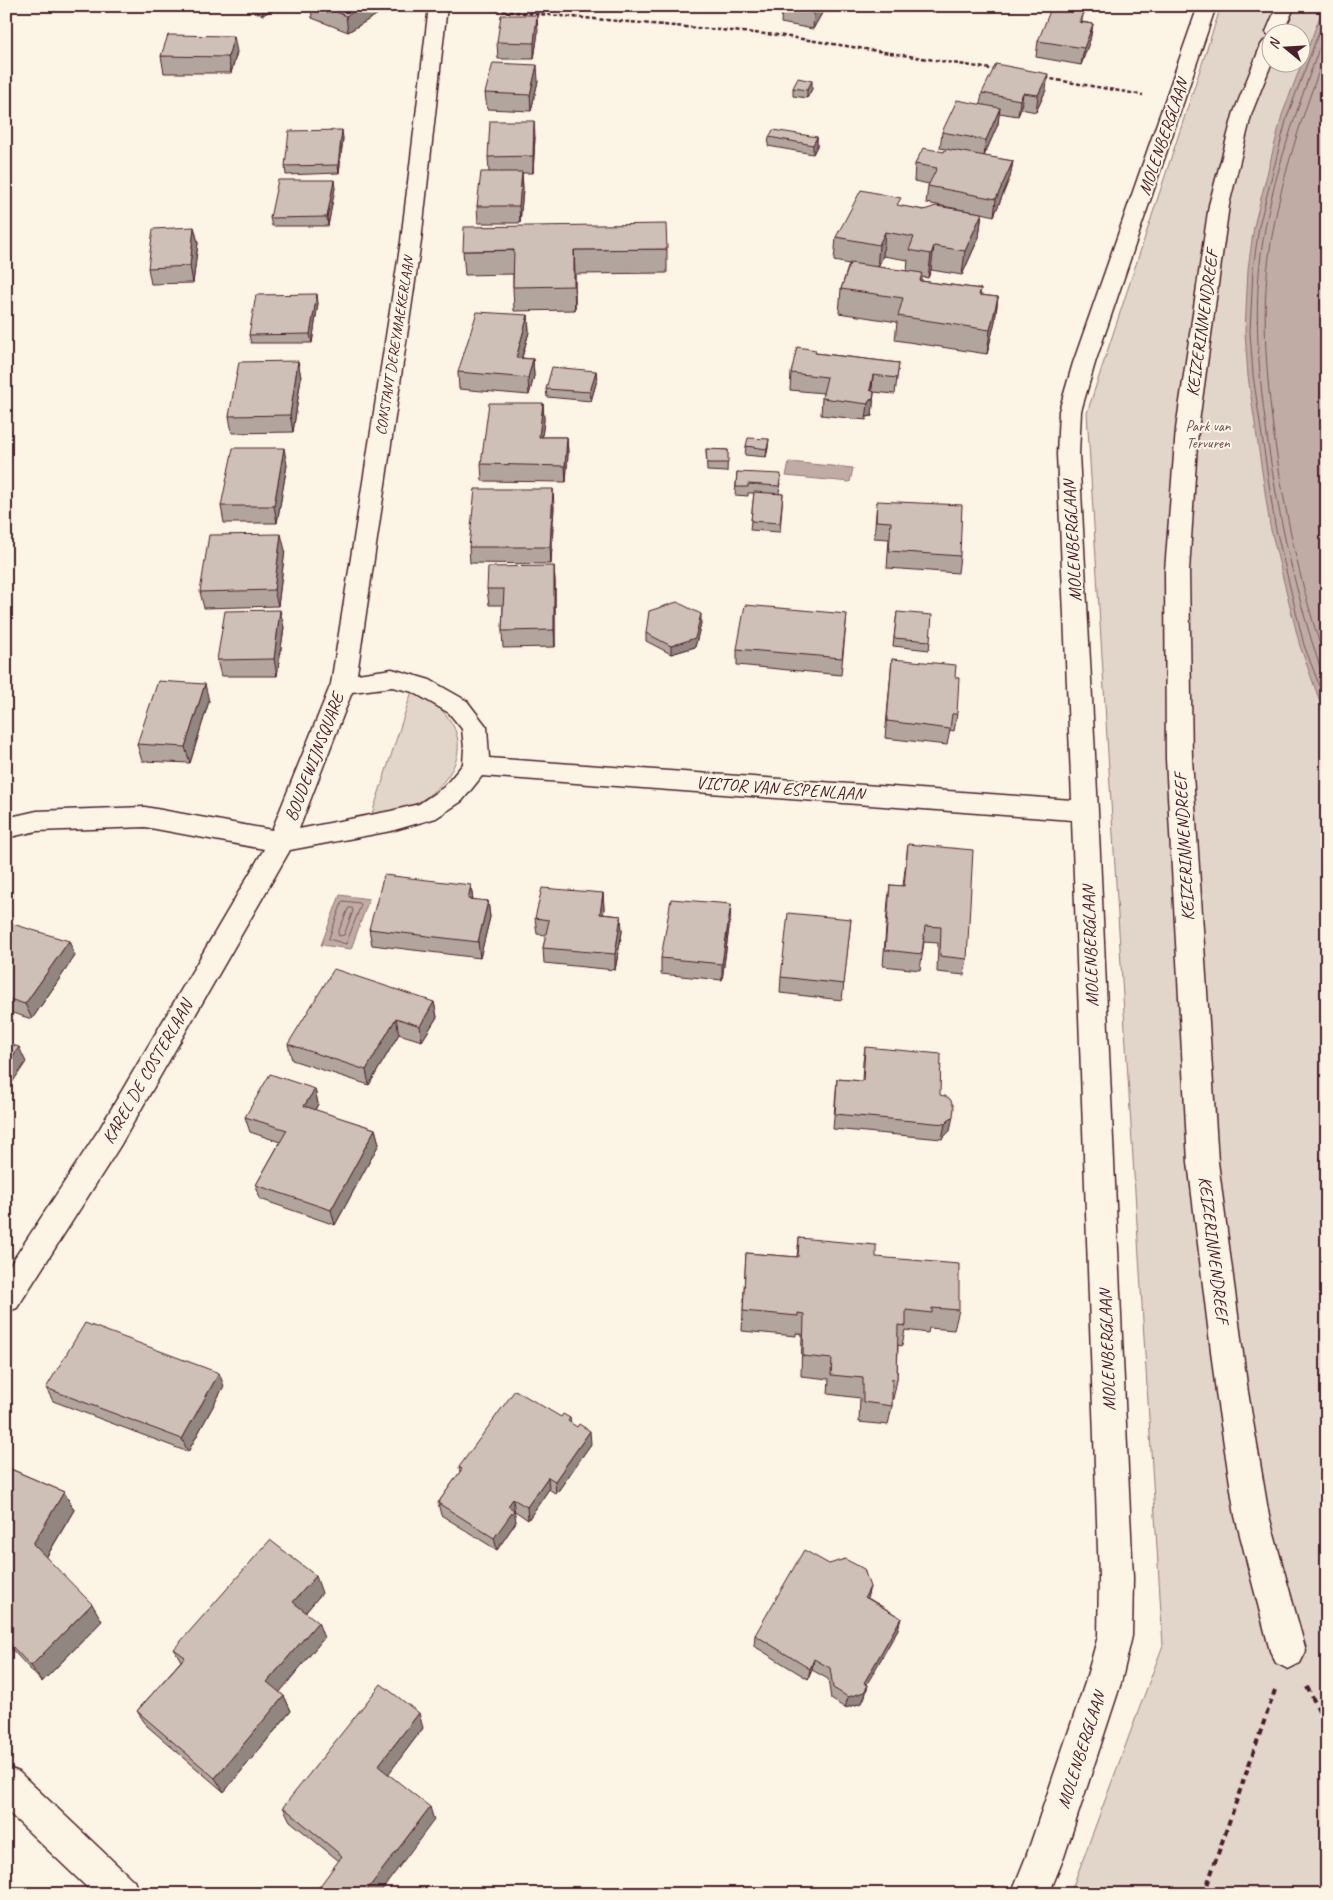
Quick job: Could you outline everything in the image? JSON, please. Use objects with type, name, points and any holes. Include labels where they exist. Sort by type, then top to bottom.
[{"type":"street","name":"CONSTANT DEREYMAEKERLAAN","points":[[343,684],[411,241],[438,6]]},
{"type":"street","name":"MOLENBERGLAAN","points":[[1030,1894],[1045,1857],[1103,1683],[1115,1636],[1116,1578],[1085,811],[1068,454],[1070,411],[1084,363],[1207,6]]},
{"type":"street","points":[[1280,22],[1286,6]]},
{"type":"street","name":"KEIZERINNENDREEF","points":[[1260,71],[1244,112],[1219,205],[1187,429],[1177,571],[1179,759],[1203,1162],[1232,1392],[1252,1516],[1288,1651]]},
{"type":"street","name":"BOUDEWIJNSQUARE","points":[[392,678],[421,686],[458,707],[474,727],[477,748],[476,766],[453,794],[427,811],[391,821],[281,842],[343,684],[392,678]]},
{"type":"street","name":"VICTOR VAN ESPENLAAN","points":[[476,766],[1085,811]]},
{"type":"street","points":[[6,828],[37,821],[145,817],[281,842]]},
{"type":"street","name":"KAREL DE COSTERLAAN","points":[[6,1298],[110,1137],[281,842]]},
{"type":"street","points":[[6,1785],[121,1894]]},
{"type":"path","points":[[461,7],[777,35],[1004,71]]},
{"type":"path","points":[[1042,78],[1176,100]]},
{"type":"path","points":[[1204,1894],[1288,1651]]},
{"type":"green space","name":"Park van Tervuren","points":[[1221,6],[1327,6],[1327,1894],[1070,1894],[1163,1645],[1087,413]]},
{"type":"green space","points":[[412,691],[433,702],[449,718],[456,733],[458,747],[456,762],[449,775],[425,798],[395,813],[370,820]]},
{"type":"water","points":[[1324,6],[1327,6],[1327,721],[1300,646],[1270,526],[1248,376],[1245,332],[1248,269],[1254,226],[1282,115],[1299,72],[1310,72],[1310,42]]},
{"type":"water","points":[[789,462],[853,468],[850,482],[786,476]]},
{"type":"water","points":[[340,895],[369,899],[351,949],[321,945]]},
{"type":"building","points":[[322,6],[363,6],[346,16]]},
{"type":"building","points":[[782,6],[818,6],[814,13]]},
{"type":"building","points":[[1052,6],[1084,10],[1079,22],[1093,24],[1084,48],[1038,41]]},
{"type":"building","points":[[501,15],[537,15],[534,43],[497,42]]},
{"type":"building","points":[[168,35],[234,36],[228,57],[161,56]]},
{"type":"building","points":[[493,63],[537,65],[530,95],[485,93]]},
{"type":"building","points":[[996,64],[1048,74],[1038,95],[1023,93],[1020,100],[982,93]]},
{"type":"building","points":[[798,78],[812,81],[807,90],[793,88]]},
{"type":"building","points":[[957,100],[1000,108],[986,140],[942,132]]},
{"type":"building","points":[[490,121],[534,121],[533,156],[488,157]]},
{"type":"building","points":[[342,130],[338,165],[285,166],[289,131]]},
{"type":"building","points":[[773,130],[817,137],[813,145],[769,137]]},
{"type":"building","points":[[923,148],[944,152],[946,149],[1013,161],[996,199],[928,186],[937,168],[915,164]]},
{"type":"building","points":[[481,172],[522,172],[519,206],[477,206]]},
{"type":"building","points":[[278,180],[334,180],[327,217],[270,218]]},
{"type":"building","points":[[861,190],[901,198],[897,205],[924,210],[936,206],[982,213],[965,251],[934,246],[931,254],[909,250],[914,237],[885,232],[879,245],[836,237]]},
{"type":"building","points":[[666,224],[667,249],[574,250],[574,286],[513,287],[514,250],[463,251],[464,227]]},
{"type":"building","points":[[194,227],[190,266],[148,268],[153,229]]},
{"type":"building","points":[[850,263],[922,273],[920,281],[981,289],[979,295],[998,297],[990,330],[898,316],[903,298],[841,289]]},
{"type":"building","points":[[317,294],[310,334],[249,335],[256,295]]},
{"type":"building","points":[[477,312],[528,315],[516,358],[533,359],[528,378],[458,372]]},
{"type":"building","points":[[797,347],[816,350],[815,353],[899,363],[897,378],[873,375],[870,390],[874,392],[873,399],[869,400],[868,404],[822,398],[827,377],[791,373]]},
{"type":"building","points":[[298,361],[290,415],[229,416],[239,362]]},
{"type":"building","points":[[552,367],[596,371],[590,392],[546,389]]},
{"type":"building","points":[[489,403],[543,403],[539,437],[567,437],[565,466],[481,464]]},
{"type":"building","points":[[748,438],[769,439],[767,449],[746,446]]},
{"type":"building","points":[[233,448],[284,448],[274,506],[221,506]]},
{"type":"building","points":[[706,449],[728,450],[728,463],[707,463]]},
{"type":"building","points":[[737,472],[781,474],[779,486],[748,484],[748,487],[736,487]]},
{"type":"building","points":[[475,489],[553,489],[550,547],[469,547]]},
{"type":"building","points":[[754,492],[783,494],[780,523],[751,521]]},
{"type":"building","points":[[877,501],[962,505],[960,556],[889,551],[891,522],[876,521]]},
{"type":"building","points":[[281,534],[274,590],[200,592],[209,535]]},
{"type":"building","points":[[554,566],[554,630],[502,631],[504,589],[487,589],[488,567]]},
{"type":"building","points":[[677,602],[701,614],[695,638],[671,646],[646,633],[649,611]]},
{"type":"building","points":[[745,605],[847,614],[842,658],[737,649]]},
{"type":"building","points":[[280,610],[274,659],[217,660],[225,611]]},
{"type":"building","points":[[897,612],[932,615],[930,641],[894,638]]},
{"type":"building","points":[[892,659],[956,665],[955,677],[959,678],[957,714],[952,714],[950,729],[887,721]]},
{"type":"building","points":[[158,681],[205,684],[185,747],[137,744]]},
{"type":"building","points":[[908,844],[973,850],[967,959],[940,956],[941,927],[925,926],[922,954],[885,950],[890,885],[904,886]]},
{"type":"building","points":[[384,875],[471,885],[468,899],[488,901],[478,942],[369,929]]},
{"type":"building","points":[[542,888],[603,893],[600,914],[621,916],[615,954],[543,948],[549,920],[535,918]]},
{"type":"building","points":[[671,899],[731,904],[722,964],[661,958]]},
{"type":"building","points":[[788,913],[851,919],[844,984],[781,977]]},
{"type":"building","points":[[6,922],[69,941],[25,1004],[6,998]]},
{"type":"building","points":[[334,969],[434,1002],[420,1026],[396,1018],[366,1070],[288,1044]]},
{"type":"building","points":[[6,1043],[19,1047],[6,1066]]},
{"type":"building","points":[[865,1047],[941,1054],[940,1095],[950,1099],[954,1107],[953,1116],[945,1124],[835,1114],[837,1079],[863,1081]]},
{"type":"building","points":[[270,1074],[315,1089],[304,1106],[375,1129],[331,1210],[256,1185],[287,1130],[245,1117]]},
{"type":"building","points":[[799,1238],[876,1245],[876,1257],[959,1264],[959,1310],[932,1308],[932,1313],[906,1310],[906,1326],[898,1325],[897,1380],[892,1379],[892,1406],[863,1402],[863,1378],[831,1375],[832,1359],[803,1356],[804,1314],[798,1313],[798,1316],[743,1311],[746,1253],[798,1257]]},
{"type":"building","points":[[85,1323],[219,1373],[182,1439],[46,1388]]},
{"type":"building","points":[[515,1390],[561,1417],[563,1414],[570,1418],[568,1421],[577,1427],[579,1424],[590,1431],[555,1481],[548,1477],[527,1507],[513,1499],[508,1506],[514,1510],[494,1538],[438,1503],[462,1469],[459,1467]]},
{"type":"building","points":[[6,1467],[64,1492],[33,1544],[92,1604],[31,1666],[6,1640]]},
{"type":"building","points":[[270,1540],[316,1576],[293,1602],[318,1622],[267,1682],[284,1696],[215,1778],[137,1711],[185,1657],[174,1649]]},
{"type":"building","points":[[804,1550],[829,1564],[845,1559],[864,1569],[870,1587],[865,1597],[901,1618],[864,1683],[868,1685],[864,1692],[848,1697],[833,1688],[830,1668],[814,1659],[810,1669],[755,1635]]},
{"type":"building","points":[[381,1684],[419,1713],[378,1766],[430,1807],[364,1894],[314,1894],[342,1856],[283,1807]]}]
